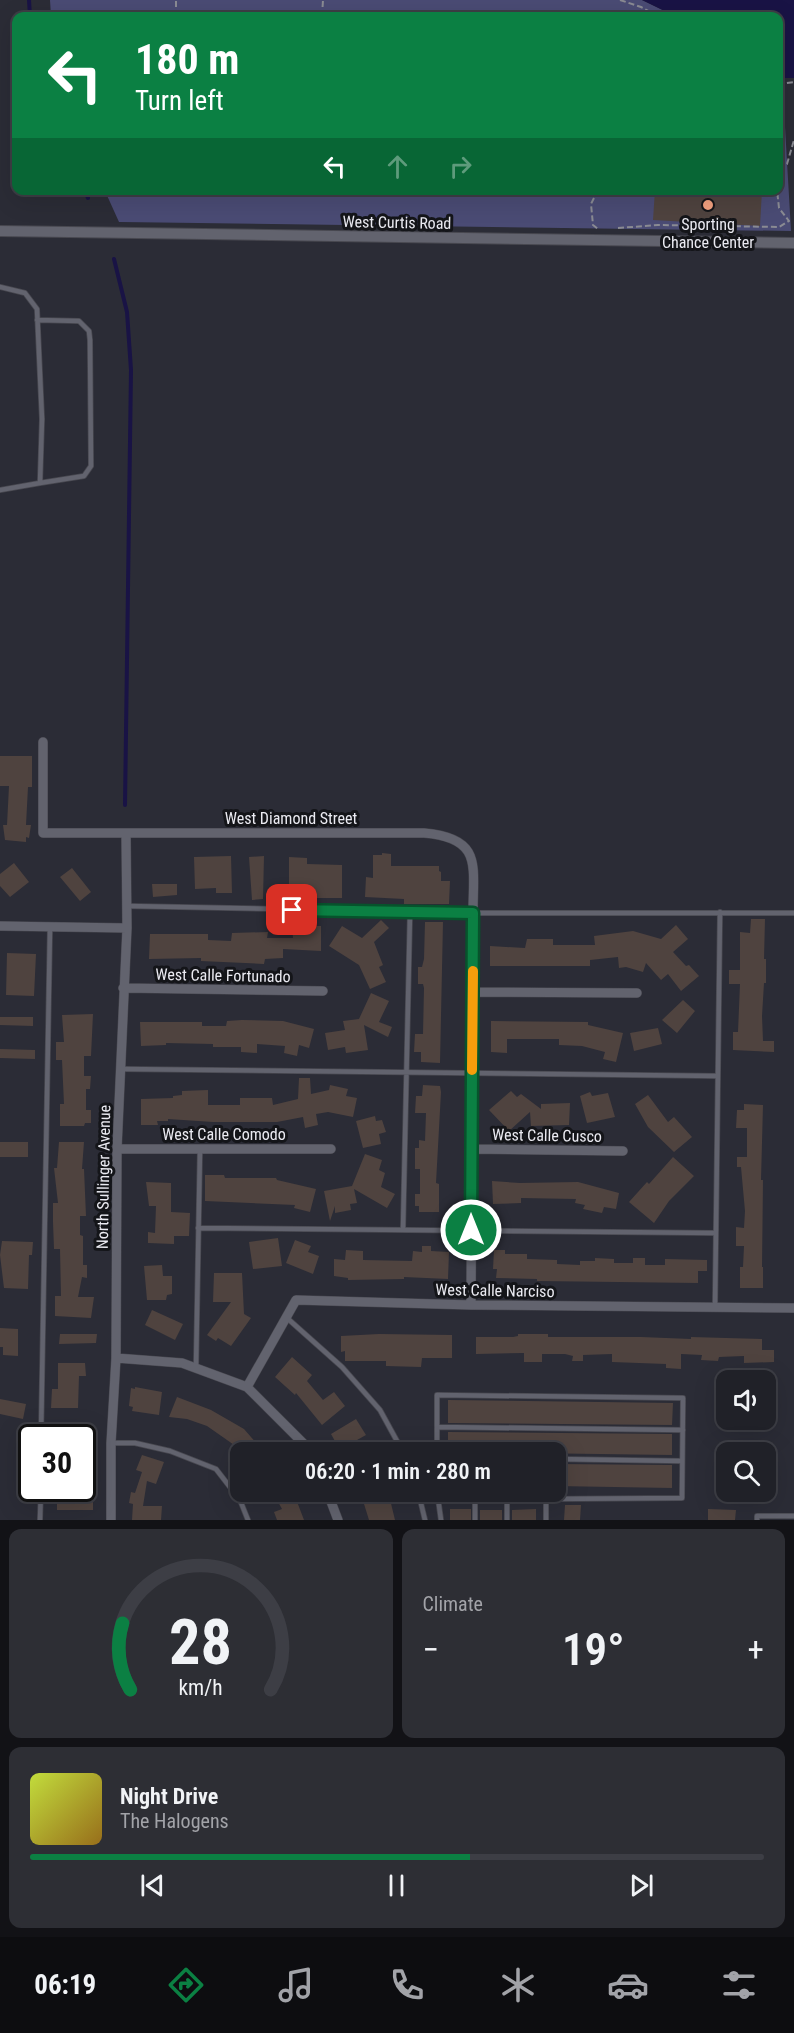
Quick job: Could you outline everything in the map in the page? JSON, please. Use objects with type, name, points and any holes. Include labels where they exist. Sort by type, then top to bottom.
[{"type":"street","name":"West Curtis Road","points":[[0,231],[794,243]]},
{"type":"street","name":"West Diamond Street","points":[[43,742],[43,833],[442,834],[456,838],[468,850],[472,863],[473,913]]},
{"type":"street","name":"North Sullinger Avenue","points":[[111,1520],[111,1443],[116,1358],[119,1069],[127,906],[126,834]]},
{"type":"street","points":[[471,1305],[473,913]]},
{"type":"street","points":[[0,926],[126,928]]},
{"type":"street","name":"West Calle Fortunado","points":[[123,988],[323,991]]},
{"type":"street","points":[[473,992],[637,993]]},
{"type":"street","name":"West Calle Comodo","points":[[117,1149],[330,1149]]},
{"type":"street","name":"West Calle Cusco","points":[[471,1149],[623,1151]]},
{"type":"street","name":"West Calle Narciso","points":[[247,1387],[296,1300],[471,1305],[794,1308]]},
{"type":"street","points":[[116,1358],[182,1363],[247,1387],[302,1442]]},
{"type":"street","points":[[331,1502],[338,1520]]},
{"type":"lane","points":[[0,287],[26,293],[37,309],[42,419],[40,483]]},
{"type":"lane","points":[[0,490],[84,476],[91,466],[89,331],[79,321],[37,320]]},
{"type":"lane","points":[[127,906],[410,913],[794,913]]},
{"type":"lane","points":[[715,1308],[720,912]]},
{"type":"lane","points":[[403,1230],[410,913]]},
{"type":"lane","points":[[41,1424],[50,927]]},
{"type":"lane","points":[[119,1069],[718,1076]]},
{"type":"lane","points":[[196,1368],[200,1148]]},
{"type":"lane","points":[[198,1228],[716,1233]]},
{"type":"lane","points":[[286,1318],[342,1367],[380,1410],[398,1442]]},
{"type":"lane","points":[[436,1442],[437,1395],[683,1398],[682,1498],[566,1499]]},
{"type":"lane","points":[[437,1427],[683,1430]]},
{"type":"lane","points":[[111,1443],[135,1443],[170,1451],[216,1469],[240,1500],[248,1520]]},
{"type":"lane","points":[[566,1460],[682,1461]]},
{"type":"lane","points":[[40,1502],[40,1520]]},
{"type":"lane","points":[[421,1502],[426,1520]]},
{"type":"lane","points":[[439,1502],[441,1520]]},
{"type":"lane","points":[[475,1502],[475,1520]]},
{"type":"lane","points":[[507,1502],[507,1520]]},
{"type":"lane","points":[[546,1502],[546,1520]]},
{"type":"lane","points":[[757,1520],[758,1516],[794,1516]]},
{"type":"path","points":[[176,0],[176,10],[322,12],[323,0]]},
{"type":"path","points":[[620,0],[650,12]]},
{"type":"path","points":[[783,165],[786,164],[794,140]]},
{"type":"path","points":[[596,195],[591,204],[593,225],[599,230]]},
{"type":"path","points":[[609,229],[658,225],[779,227],[789,221],[779,208],[778,195]]},
{"type":"shaded area","points":[[50,0],[642,0],[667,12],[51,12]]},
{"type":"shaded area","points":[[642,0],[794,0],[794,78],[783,78],[783,12],[667,12]]},
{"type":"shaded area","points":[[783,92],[791,231],[119,222],[107,195],[783,195]]},
{"type":"building","name":"Sporting Chance Center","points":[[655,195],[762,195],[760,226],[653,220]]},
{"type":"building","points":[[0,756],[32,756],[32,787],[28,787],[26,825],[31,825],[26,842],[5,840],[3,825],[7,825],[9,786],[0,786]]},
{"type":"building","points":[[382,853],[391,854],[391,866],[439,866],[441,881],[450,881],[449,904],[404,904],[404,899],[365,897],[366,877],[373,878],[373,855],[382,855]]},
{"type":"building","points":[[231,856],[232,893],[216,893],[216,888],[195,889],[194,857]]},
{"type":"building","points":[[264,856],[263,899],[252,900],[249,857]]},
{"type":"building","points":[[289,857],[307,858],[307,864],[342,865],[342,898],[289,898]]},
{"type":"building","points":[[14,863],[29,882],[10,897],[0,886],[0,874]]},
{"type":"building","points":[[72,868],[91,892],[80,901],[60,877]]},
{"type":"building","points":[[152,884],[177,884],[177,895],[153,897]]},
{"type":"building","points":[[751,919],[765,919],[766,983],[764,983],[762,1016],[763,1041],[774,1041],[774,1052],[733,1050],[733,1032],[738,1032],[740,984],[729,984],[729,970],[740,970],[740,932],[750,933]]},
{"type":"building","points":[[381,920],[389,928],[374,942],[383,965],[379,967],[386,982],[370,989],[359,965],[329,946],[342,926],[362,938]]},
{"type":"building","points":[[425,922],[443,922],[440,1063],[421,1062],[421,1052],[414,1052],[415,1034],[423,1034],[424,988],[423,984],[418,984],[418,967],[422,967],[424,959]]},
{"type":"building","points":[[676,925],[688,939],[673,952],[699,976],[681,991],[668,974],[661,980],[646,963],[643,972],[626,967],[619,968],[618,957],[590,960],[590,966],[490,966],[490,946],[525,948],[527,939],[553,939],[553,945],[595,945],[594,936],[633,931],[661,939]]},
{"type":"building","points":[[292,926],[321,926],[321,951],[283,949],[283,958],[265,959],[264,964],[201,961],[201,958],[149,959],[150,934],[208,934],[208,940],[231,941],[232,933],[268,932],[267,938],[293,938]]},
{"type":"building","points":[[7,953],[36,954],[34,996],[6,995]]},
{"type":"building","points":[[371,993],[389,1001],[379,1022],[392,1027],[388,1037],[364,1025],[368,1050],[346,1053],[345,1047],[328,1050],[325,1033],[345,1030],[343,1021],[359,1019]]},
{"type":"building","points":[[683,1000],[695,1011],[677,1033],[662,1020]]},
{"type":"building","points":[[93,1014],[91,1056],[84,1056],[84,1076],[91,1076],[90,1089],[86,1089],[86,1110],[91,1110],[91,1123],[85,1123],[84,1126],[60,1126],[60,1104],[64,1104],[62,1060],[56,1060],[56,1042],[64,1042],[62,1015]]},
{"type":"building","points":[[0,1017],[33,1017],[33,1026],[0,1025]]},
{"type":"building","points":[[227,1021],[283,1021],[314,1029],[309,1048],[299,1045],[297,1056],[284,1053],[285,1046],[257,1044],[257,1053],[241,1052],[241,1047],[213,1047],[213,1044],[166,1043],[166,1045],[141,1046],[140,1022],[202,1022],[202,1026],[226,1026]]},
{"type":"building","points":[[491,1021],[588,1022],[588,1025],[623,1033],[616,1062],[603,1059],[605,1052],[582,1046],[559,1045],[559,1039],[507,1039],[507,1053],[491,1052]]},
{"type":"building","points":[[658,1028],[662,1044],[634,1051],[630,1033]]},
{"type":"building","points":[[0,1049],[35,1050],[35,1059],[0,1058]]},
{"type":"building","points":[[299,1078],[310,1078],[311,1094],[329,1090],[330,1085],[348,1089],[346,1096],[357,1098],[353,1117],[328,1112],[316,1114],[318,1125],[305,1128],[303,1117],[277,1122],[168,1119],[168,1121],[157,1121],[158,1125],[141,1125],[141,1099],[173,1098],[173,1096],[182,1095],[182,1091],[208,1090],[208,1105],[240,1105],[240,1098],[272,1098],[273,1105],[298,1099]]},
{"type":"building","points":[[423,1085],[440,1086],[441,1092],[436,1183],[439,1184],[439,1212],[419,1212],[419,1206],[415,1206],[415,1194],[420,1194],[420,1169],[415,1169],[415,1148],[419,1148],[419,1140],[425,1141],[426,1113],[415,1113],[416,1096],[422,1096]]},
{"type":"building","points":[[511,1091],[517,1097],[521,1094],[541,1109],[541,1104],[570,1103],[569,1125],[531,1126],[530,1112],[509,1131],[489,1110]]},
{"type":"building","points":[[590,1092],[592,1096],[608,1093],[615,1117],[587,1123],[580,1096]]},
{"type":"building","points":[[648,1095],[668,1122],[674,1117],[692,1137],[674,1152],[648,1127],[635,1104]]},
{"type":"building","points":[[744,1104],[763,1105],[761,1180],[763,1180],[763,1288],[740,1288],[740,1267],[743,1267],[744,1246],[736,1246],[736,1227],[744,1228],[745,1211],[741,1167],[737,1167],[737,1157],[747,1157],[747,1128],[736,1128],[737,1110],[744,1110]]},
{"type":"building","points":[[375,1116],[376,1121],[382,1120],[386,1132],[379,1134],[381,1144],[363,1148],[356,1121]]},
{"type":"building","points":[[0,1142],[28,1142],[28,1157],[0,1157]]},
{"type":"building","points":[[59,1142],[84,1142],[82,1169],[84,1169],[86,1216],[80,1216],[80,1235],[83,1236],[83,1265],[87,1265],[87,1278],[82,1277],[78,1297],[94,1297],[91,1318],[55,1316],[55,1296],[61,1296],[60,1249],[54,1249],[53,1222],[53,1203],[58,1203],[54,1168],[57,1168]]},
{"type":"building","points":[[365,1154],[382,1160],[379,1170],[385,1173],[381,1187],[395,1194],[387,1208],[354,1189],[357,1203],[350,1204],[351,1210],[335,1213],[335,1206],[330,1221],[324,1191],[352,1186]]},
{"type":"building","points":[[673,1157],[694,1176],[669,1201],[654,1223],[629,1202]]},
{"type":"building","points":[[205,1175],[224,1175],[225,1178],[276,1178],[316,1189],[310,1212],[294,1208],[295,1205],[205,1201]]},
{"type":"building","points":[[492,1181],[578,1182],[619,1193],[616,1209],[604,1207],[602,1213],[583,1209],[585,1205],[575,1203],[576,1199],[521,1198],[521,1203],[493,1204]]},
{"type":"building","points":[[146,1182],[171,1183],[171,1212],[190,1213],[189,1236],[174,1236],[174,1244],[148,1243],[148,1232],[155,1233],[156,1206],[149,1206]]},
{"type":"building","points":[[278,1238],[282,1266],[253,1269],[249,1242]]},
{"type":"building","points":[[295,1240],[311,1246],[308,1252],[319,1256],[313,1274],[286,1263]]},
{"type":"building","points":[[2,1241],[33,1242],[32,1255],[29,1255],[28,1289],[4,1288],[0,1255]]},
{"type":"building","points":[[422,1246],[431,1246],[431,1251],[449,1252],[448,1279],[404,1277],[404,1279],[348,1280],[348,1278],[334,1276],[334,1259],[345,1260],[346,1250],[363,1251],[363,1260],[412,1261],[413,1251],[422,1252]]},
{"type":"building","points":[[494,1250],[505,1250],[505,1254],[527,1254],[527,1259],[557,1260],[557,1264],[580,1265],[580,1261],[595,1261],[595,1258],[614,1259],[614,1263],[633,1263],[633,1258],[645,1258],[645,1265],[665,1265],[665,1259],[707,1260],[707,1271],[698,1271],[698,1283],[537,1281],[537,1279],[496,1278],[497,1269],[493,1269]]},
{"type":"building","points":[[162,1265],[163,1276],[172,1276],[172,1294],[167,1295],[166,1300],[147,1300],[144,1266]]},
{"type":"building","points":[[214,1273],[242,1273],[244,1314],[251,1318],[231,1346],[218,1338],[216,1341],[207,1335],[231,1302],[213,1302]]},
{"type":"building","points":[[152,1310],[183,1324],[175,1340],[145,1325]]},
{"type":"building","points":[[0,1328],[18,1329],[18,1356],[3,1355],[3,1347],[0,1347]]},
{"type":"building","points":[[60,1334],[97,1334],[96,1343],[59,1344]]},
{"type":"building","points":[[518,1334],[548,1334],[548,1337],[762,1339],[762,1350],[774,1350],[774,1362],[744,1363],[744,1356],[719,1357],[718,1361],[701,1360],[702,1355],[681,1354],[681,1369],[666,1368],[666,1364],[612,1362],[612,1354],[583,1355],[583,1361],[572,1361],[573,1356],[565,1354],[542,1354],[542,1362],[524,1362],[524,1353],[476,1354],[476,1337],[513,1337]]},
{"type":"building","points":[[452,1335],[452,1358],[422,1358],[421,1367],[386,1366],[386,1361],[345,1361],[345,1351],[341,1352],[341,1336]]},
{"type":"building","points":[[292,1357],[312,1375],[307,1381],[323,1400],[334,1392],[345,1406],[322,1425],[296,1393],[295,1395],[275,1377]]},
{"type":"building","points":[[58,1363],[85,1363],[86,1376],[79,1376],[78,1408],[51,1408],[52,1389],[58,1389]]},
{"type":"building","points":[[135,1387],[162,1392],[159,1415],[132,1411],[133,1407],[129,1406],[131,1388],[135,1389]]},
{"type":"building","points":[[177,1397],[211,1410],[244,1429],[255,1442],[230,1442],[207,1426],[187,1419],[169,1417]]},
{"type":"building","points":[[0,1399],[26,1404],[23,1419],[0,1414]]},
{"type":"building","points":[[448,1400],[673,1403],[672,1425],[448,1423]]},
{"type":"building","points":[[356,1419],[366,1435],[357,1440],[358,1442],[335,1442],[331,1434]]},
{"type":"building","points":[[448,1432],[672,1434],[672,1455],[566,1454],[566,1442],[448,1442]]},
{"type":"building","points":[[142,1455],[164,1462],[156,1484],[147,1481],[143,1506],[162,1506],[161,1520],[132,1520],[133,1504],[129,1503],[131,1492],[135,1493],[142,1472],[136,1470]]},
{"type":"building","points":[[566,1464],[672,1465],[672,1488],[566,1486]]},
{"type":"building","points":[[57,1502],[93,1502],[93,1510],[57,1510]]},
{"type":"building","points":[[278,1502],[297,1502],[304,1520],[277,1520],[274,1512],[282,1509]]},
{"type":"building","points":[[363,1502],[391,1502],[395,1520],[369,1520]]},
{"type":"building","points":[[565,1505],[581,1505],[580,1520],[564,1520]]},
{"type":"building","points":[[450,1509],[471,1509],[471,1520],[450,1520]]},
{"type":"building","points":[[536,1509],[536,1520],[512,1520],[512,1510]]},
{"type":"building","points":[[708,1509],[736,1510],[735,1520],[708,1520]]},
{"type":"building","points":[[480,1510],[502,1510],[502,1520],[480,1520]]},
{"type":"waterway","points":[[29,0],[30,12]]},
{"type":"waterway","points":[[114,259],[127,312],[131,370],[125,805]]},
{"type":"slow traffic","points":[[472,1070],[473,971]]},
{"type":"place","name":"Sporting Chance Center","points":[[708,205]]},
{"type":"route","points":[[292,910],[473,913],[471,1230]]}]
